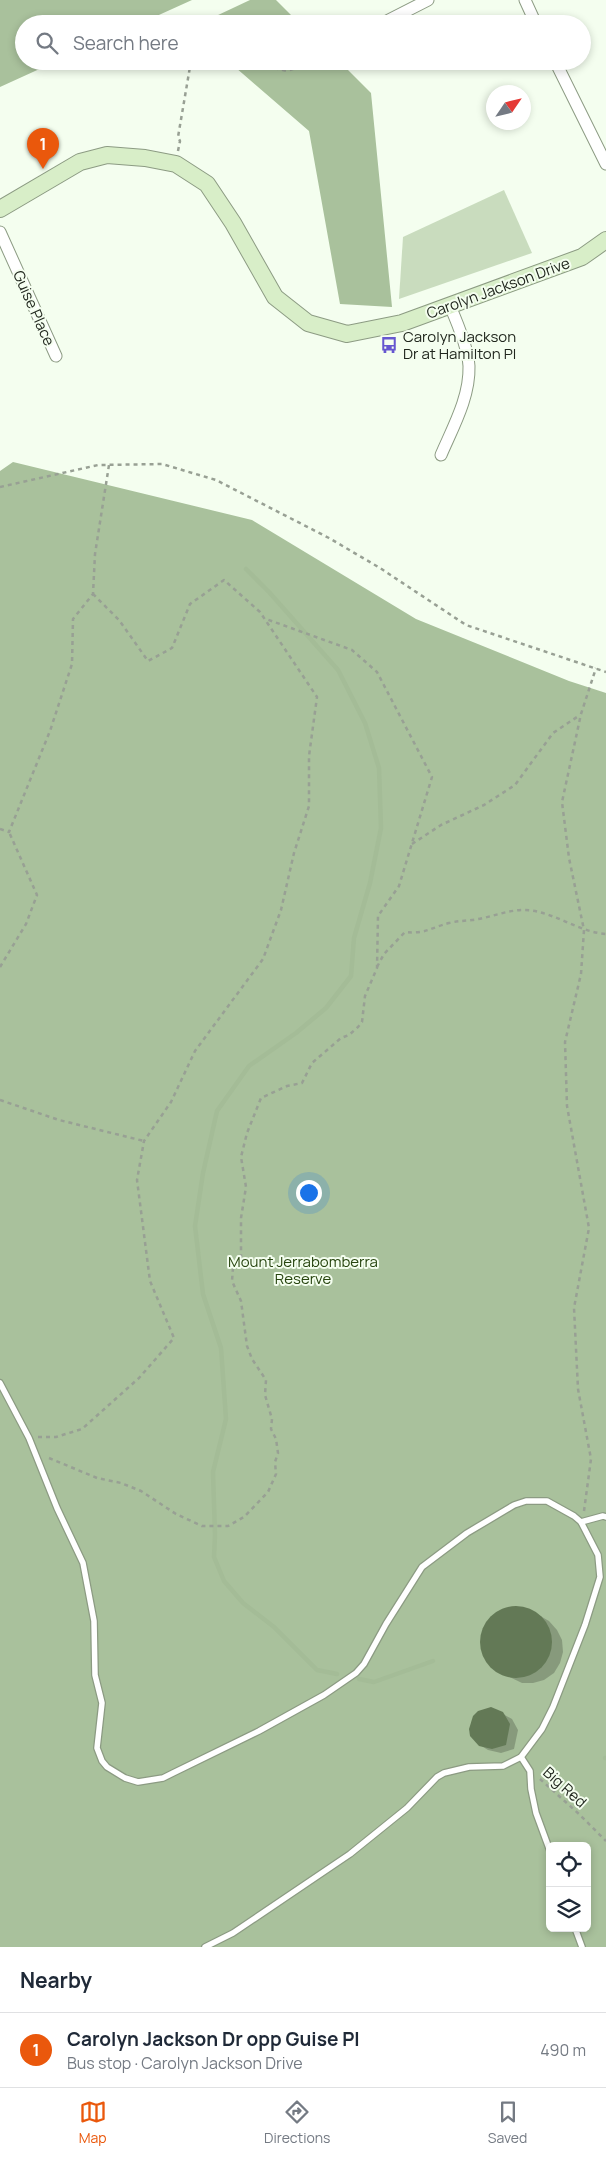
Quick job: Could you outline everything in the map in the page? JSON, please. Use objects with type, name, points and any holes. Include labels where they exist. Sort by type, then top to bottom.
[{"type":"street","points":[[399,15],[428,0]]},
{"type":"street","points":[[525,0],[532,15]]},
{"type":"street","points":[[559,70],[606,164]]},
{"type":"street","name":"Carolyn Jackson Drive","points":[[0,209],[80,162],[98,157],[107,155],[126,156],[176,164],[207,184],[234,223],[275,296],[308,323],[347,334],[402,324],[582,257],[606,240]]},
{"type":"street","name":"Guise Place","points":[[0,232],[56,356]]},
{"type":"street","name":"Carolyn Jackson Drive","points":[[582,257],[606,256]]},
{"type":"street","points":[[441,455],[464,402],[469,366],[460,330],[450,306]]},
{"type":"lane","points":[[0,1383],[29,1438],[57,1508],[82,1563],[94,1621],[95,1675],[102,1703],[97,1748],[107,1767],[125,1778],[138,1782],[163,1778],[209,1757],[324,1695],[356,1673],[364,1664],[422,1566],[452,1542],[514,1505],[526,1501],[547,1501],[574,1516],[581,1522],[598,1555],[600,1577],[586,1625],[553,1707],[542,1729],[521,1757],[503,1766],[469,1767],[437,1776],[407,1808],[350,1854],[233,1933],[205,1947]]},
{"type":"lane","points":[[581,1522],[603,1516],[606,1517]]},
{"type":"lane","points":[[521,1757],[530,1770],[531,1789],[536,1813],[547,1842]]},
{"type":"lane","points":[[576,1932],[582,1947]]},
{"type":"path","points":[[176,164],[180,141],[178,137],[189,70]]},
{"type":"path","points":[[0,488],[98,465],[162,464],[216,480],[329,538],[380,568],[466,625],[606,672]]},
{"type":"path","points":[[0,967],[26,924],[37,895],[9,832],[50,731],[72,664],[73,619],[93,594],[95,554],[109,465]]},
{"type":"path","points":[[29,1438],[56,1437],[82,1429],[139,1378],[174,1338],[150,1281],[137,1180],[144,1141],[171,1102],[195,1051],[263,959],[281,910],[294,853],[309,806],[309,756],[317,697],[260,612],[224,580],[190,604],[172,648],[148,661],[119,620],[93,594]]},
{"type":"path","points":[[266,619],[352,650],[378,672],[432,777],[399,886],[378,916],[377,968]]},
{"type":"path","points":[[581,1522],[586,1503],[591,1459],[578,1389],[574,1308],[589,1228],[567,1106],[565,1042],[581,974],[584,930],[568,858],[562,802],[582,714],[596,668]]},
{"type":"path","points":[[412,844],[441,825],[484,805],[515,785],[553,733],[582,714]]},
{"type":"path","points":[[0,829],[9,832]]},
{"type":"path","points":[[33,1447],[54,1462],[72,1467],[97,1478],[121,1483],[141,1491],[176,1514],[202,1526],[228,1526],[244,1517],[268,1492],[276,1474],[275,1462],[278,1453],[276,1439],[271,1429],[272,1420],[265,1395],[266,1380],[252,1359],[247,1346],[240,1301],[232,1281],[233,1268],[241,1257],[241,1218],[246,1187],[241,1157],[243,1144],[255,1109],[261,1098],[287,1086],[302,1083],[312,1063],[341,1038],[349,1035],[358,1027],[362,1022],[362,1009],[377,968],[384,954],[405,932],[419,934],[461,920],[472,920],[523,910],[561,919],[584,930],[606,934]]},
{"type":"path","points":[[0,1100],[59,1120],[144,1141]]},
{"type":"path","name":"Big Red","points":[[530,1770],[579,1814],[606,1842]]},
{"type":"green space","points":[[0,0],[192,0],[159,15],[15,15],[15,70],[37,70],[0,87]]},
{"type":"green space","points":[[250,0],[276,0],[291,15],[218,15]]},
{"type":"green space","points":[[238,70],[348,70],[371,93],[392,307],[340,304],[309,131]]},
{"type":"green space","points":[[504,190],[532,253],[399,299],[403,237]]},
{"type":"green space","name":"Mount Jerrabomberra Reserve","points":[[13,462],[252,520],[416,619],[569,681],[606,693],[606,1947],[0,1947],[0,471]]},
{"type":"building","points":[[516,1606],[536,1612],[546,1622],[552,1642],[546,1662],[536,1672],[516,1678],[496,1672],[486,1662],[480,1642],[486,1622],[496,1612]]},
{"type":"building","points":[[491,1707],[503,1712],[510,1724],[506,1745],[492,1749],[479,1746],[470,1736],[469,1729],[473,1716],[478,1711]]},
{"type":"waterway","points":[[246,569],[269,592],[338,670],[365,723],[379,768],[381,828],[370,883],[354,938],[351,976],[326,1008],[296,1033],[249,1066],[217,1111],[203,1173],[195,1226],[203,1294],[221,1348],[226,1419],[213,1472],[214,1557],[224,1581],[243,1603],[274,1627],[317,1670],[337,1674]]},
{"type":"waterway","points":[[359,1679],[374,1682],[433,1661]]},
{"type":"place","name":"Carolyn Jackson Dr opp Guise Pl","points":[[43,169]]},
{"type":"place","name":"Carolyn Jackson Dr at Hamilton Pl","points":[[389,345]]}]
